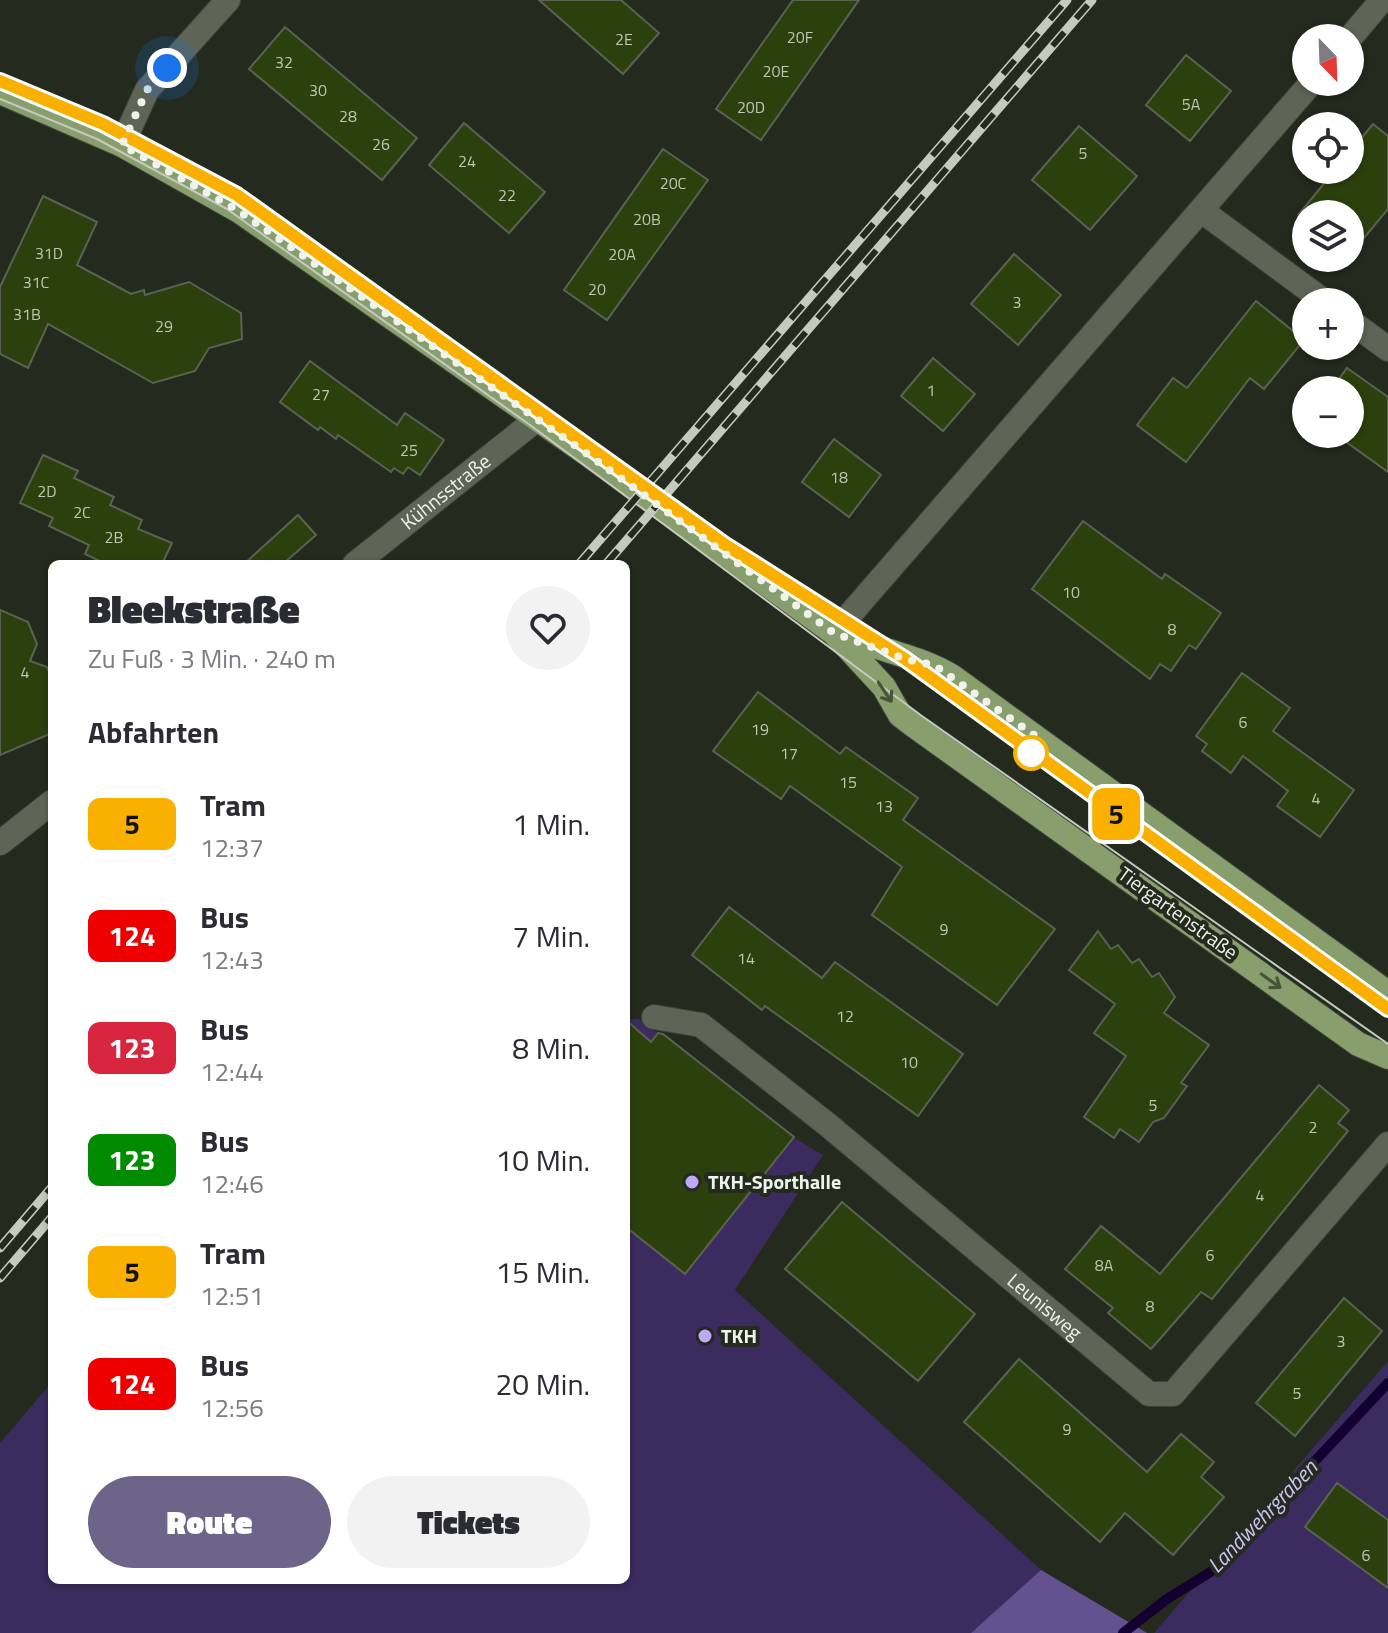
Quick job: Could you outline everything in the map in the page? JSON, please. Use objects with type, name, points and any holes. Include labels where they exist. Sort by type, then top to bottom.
[{"type":"main road","name":"Tiergartenstraße","points":[[0,92],[122,145],[239,211],[537,419],[834,633],[884,687],[900,715],[913,725],[1358,1044],[1388,1057]]},
{"type":"main road","name":"Tiergartenstraße","points":[[834,633],[905,659],[934,665],[953,677],[1388,993]]},
{"type":"street","points":[[122,145],[147,90],[228,0]]},
{"type":"street","points":[[1362,24],[1382,0]]},
{"type":"street","points":[[834,633],[1300,96]]},
{"type":"street","points":[[1202,211],[1306,288]]},
{"type":"street","points":[[1364,331],[1388,349]]},
{"type":"street","name":"Kühnsstraße","points":[[360,560],[537,419]]},
{"type":"street","points":[[0,843],[48,805]]},
{"type":"street","name":"Leunisweg","points":[[654,1017],[701,1025],[828,1125],[1149,1394],[1173,1394],[1388,1144]]},
{"type":"shaded area","name":"TKH","points":[[639,1019],[793,1137],[823,1155],[735,1290],[1041,1570],[1147,1633],[0,1633],[0,1443],[48,1387],[48,1584],[630,1584],[630,1020]]},
{"type":"shaded area","points":[[1388,1361],[1388,1633],[1154,1633]]},
{"type":"shaded area","points":[[1041,1570],[1147,1633],[971,1633]]},
{"type":"building","points":[[539,0],[621,0],[659,33],[623,74]]},
{"type":"building","points":[[793,0],[859,0],[761,140],[716,109]]},
{"type":"building","points":[[285,27],[417,138],[382,180],[249,69]]},
{"type":"building","points":[[1186,55],[1231,91],[1190,141],[1146,105]]},
{"type":"building","points":[[464,123],[545,192],[509,233],[429,165]]},
{"type":"building","points":[[1373,124],[1388,136],[1388,209],[1364,238],[1364,200],[1310,200],[1324,184],[1364,184],[1364,135]]},
{"type":"building","points":[[1079,126],[1137,176],[1090,230],[1032,180]]},
{"type":"building","points":[[663,149],[708,180],[607,320],[564,290]]},
{"type":"building","points":[[43,196],[97,222],[77,265],[131,294],[144,290],[145,295],[189,282],[241,313],[242,339],[209,348],[195,371],[153,383],[48,324],[28,368],[0,354],[0,287]]},
{"type":"building","points":[[1014,254],[1061,295],[1018,345],[971,304]]},
{"type":"building","points":[[1256,301],[1292,330],[1292,355],[1264,389],[1250,378],[1186,462],[1137,425],[1173,378],[1187,388]]},
{"type":"building","points":[[933,358],[975,394],[943,431],[901,396]]},
{"type":"building","points":[[310,361],[397,425],[405,413],[444,440],[420,475],[408,467],[403,474],[394,468],[391,472],[338,435],[336,439],[320,427],[318,430],[280,402]]},
{"type":"building","points":[[1347,368],[1358,376],[1341,376]]},
{"type":"building","points":[[1364,380],[1388,397],[1388,472],[1355,448],[1364,448]]},
{"type":"building","points":[[834,439],[881,475],[849,517],[802,482]]},
{"type":"building","points":[[43,455],[78,471],[74,478],[114,497],[110,505],[142,520],[138,529],[172,543],[164,560],[98,560],[85,554],[89,545],[49,526],[53,518],[20,503]]},
{"type":"building","points":[[298,515],[316,535],[288,560],[248,560]]},
{"type":"building","points":[[1083,521],[1162,579],[1165,574],[1221,613],[1196,649],[1189,645],[1171,671],[1160,664],[1150,679],[1032,589]]},
{"type":"building","points":[[0,610],[28,622],[37,644],[30,661],[48,669],[48,735],[0,755]]},
{"type":"building","points":[[1242,673],[1290,708],[1273,731],[1354,790],[1320,837],[1277,806],[1288,791],[1243,756],[1231,773],[1202,751],[1207,744],[1196,736]]},
{"type":"building","points":[[758,692],[840,754],[846,747],[918,798],[903,820],[1055,929],[997,1005],[872,915],[902,867],[790,786],[781,799],[713,751]]},
{"type":"building","points":[[729,907],[822,978],[835,962],[963,1054],[918,1116],[765,1006],[762,1010],[692,955]]},
{"type":"building","points":[[1098,931],[1111,949],[1118,945],[1132,963],[1139,959],[1152,977],[1159,973],[1175,997],[1164,1013],[1209,1045],[1181,1083],[1187,1086],[1164,1118],[1153,1122],[1139,1142],[1120,1129],[1114,1138],[1084,1117],[1126,1056],[1094,1033],[1115,1004],[1069,970]]},
{"type":"building","name":"TKH-Sporthalle","points":[[630,1024],[651,1042],[658,1033],[663,1034],[794,1137],[685,1274],[630,1230]]},
{"type":"building","points":[[1319,1085],[1349,1110],[1338,1123],[1348,1131],[1212,1299],[1201,1292],[1151,1349],[1108,1313],[1113,1308],[1065,1269],[1101,1226],[1160,1274]]},
{"type":"building","points":[[842,1202],[975,1314],[918,1381],[785,1269]]},
{"type":"building","points":[[1344,1298],[1382,1331],[1295,1436],[1256,1403]]},
{"type":"building","points":[[1019,1359],[1147,1472],[1181,1434],[1214,1462],[1201,1477],[1224,1497],[1173,1555],[1125,1513],[1100,1542],[964,1422]]},
{"type":"building","points":[[1337,1483],[1388,1520],[1388,1588],[1305,1527]]},
{"type":"waterway","name":"Landwehrgraben","points":[[1123,1633],[1167,1599],[1212,1571],[1388,1383]]},
{"type":"tram line","points":[[0,81],[103,124],[237,195],[724,544],[905,659],[1388,1009]]},
{"type":"tram line","name":"5","points":[[0,81],[103,124],[237,195],[400,308],[724,544],[905,659],[1005,735],[1388,1009]]},
{"type":"tram line","points":[[0,99],[97,139],[227,209],[530,425],[922,716],[1388,1044]]},
{"type":"railway","points":[[582,560],[1067,0]]},
{"type":"railway","points":[[609,560],[1092,0]]},
{"type":"railway","points":[[0,1248],[48,1192]]},
{"type":"railway","points":[[0,1278],[48,1222]]},
{"type":"place","name":"TKH-Sporthalle","points":[[692,1182]]},
{"type":"place","name":"TKH","points":[[705,1336]]},
{"type":"route","points":[[167,68],[147,90],[122,145],[239,211],[593,458],[834,633],[905,659],[934,665],[953,677],[1041,740],[1031,753]]}]
